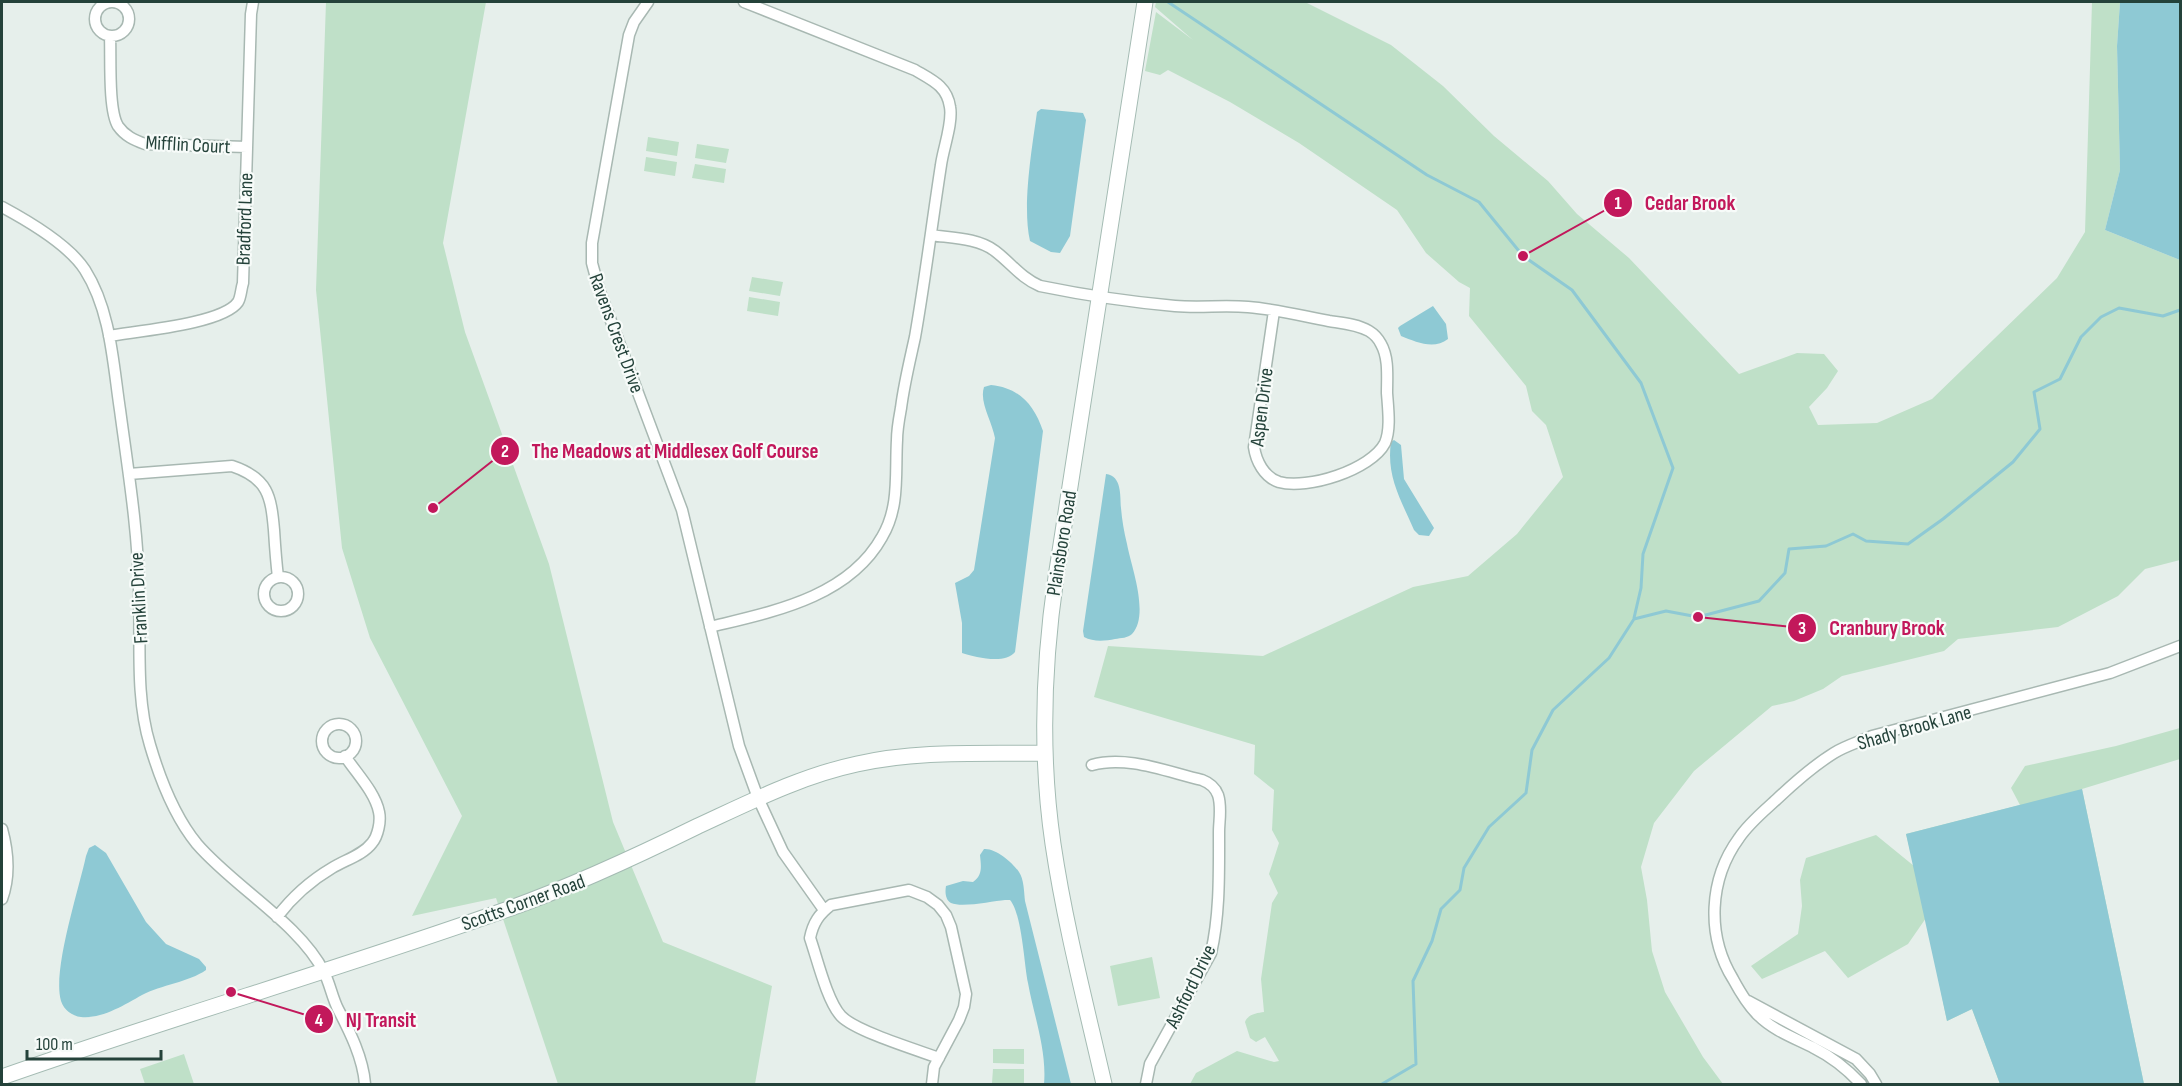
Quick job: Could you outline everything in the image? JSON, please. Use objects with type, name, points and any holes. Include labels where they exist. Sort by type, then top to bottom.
[{"type":"street","name":"Bradford Lane","points":[[109,336],[221,315],[238,301],[243,284],[253,2]]},
{"type":"street","name":"Ravens Crest Drive","points":[[648,2],[634,22],[629,34],[592,243],[592,263],[602,297],[682,510],[739,746],[758,798],[783,852],[824,910]]},
{"type":"street","points":[[710,627],[768,613],[808,599],[840,582],[855,570],[868,557],[882,537],[891,517],[897,492],[897,438],[902,400],[951,111],[946,93],[940,84],[915,70],[744,2]]},
{"type":"street","name":"Plainsboro Road","points":[[1104,1084],[1059,880],[1053,842],[1045,753],[1045,665],[1049,625],[1145,2]]},
{"type":"street","name":"Mifflin Court","points":[[110,36],[113,109],[116,123],[131,139],[145,144],[247,147]]},
{"type":"street","name":"Franklin Drive","points":[[2,207],[64,247],[84,269],[99,301],[109,336],[129,474],[140,587],[142,699],[149,742],[160,777],[175,809],[196,842],[229,877],[295,934],[324,972],[335,1003],[353,1040],[364,1075],[364,1084]]},
{"type":"street","points":[[931,235],[981,244],[994,251],[1025,279],[1040,286],[1100,295]]},
{"type":"street","name":"Aspen Drive","points":[[1100,295],[1175,306],[1239,307],[1274,311],[1367,330],[1379,341],[1386,358],[1388,426],[1385,441],[1368,462],[1332,477],[1301,484],[1276,481],[1257,462],[1254,447],[1274,311]]},
{"type":"street","points":[[129,474],[232,466],[247,472],[263,484],[271,500],[278,577]]},
{"type":"street","name":"Shady Brook Lane","points":[[1861,1084],[1836,1062],[1760,1018],[1745,999],[1722,960],[1714,922],[1714,905],[1720,872],[1737,840],[1749,825],[1812,768],[1836,752],[1872,736],[2110,673],[2181,646]]},
{"type":"street","name":"Scotts Corner Road","points":[[2,1077],[512,908],[590,878],[758,798],[823,772],[884,759],[918,756],[1045,753]]},
{"type":"street","points":[[277,917],[293,896],[331,868],[373,843],[380,823],[379,811],[345,756]]},
{"type":"street","name":"Ashford Drive","points":[[1092,765],[1107,761],[1121,761],[1210,783],[1220,802],[1219,884],[1215,936],[1211,953],[1150,1064],[1146,1084]]},
{"type":"street","points":[[2,829],[7,866],[6,888],[2,899]]},
{"type":"street","points":[[932,1084],[934,1067],[939,1058],[959,1020],[966,994],[951,927],[946,915],[927,897],[909,890],[831,905],[824,910],[812,928],[810,938],[833,1004],[841,1017],[856,1027],[939,1058]]},
{"type":"street","points":[[1745,999],[1856,1059],[1876,1084]]},
{"type":"street","points":[[1819,1051],[1825,1041]]},
{"type":"green space","points":[[326,2],[486,2],[443,243],[465,332],[549,564],[613,822],[663,942],[772,986],[755,1084],[558,1084],[496,898],[412,916],[462,816],[370,638],[342,548],[316,290]]},
{"type":"green space","points":[[1156,2],[1305,2],[1391,45],[1443,86],[1494,136],[1548,181],[1577,214],[1629,258],[1739,374],[1797,353],[1824,354],[1838,371],[1827,388],[1809,407],[1818,425],[1877,423],[1932,399],[2057,278],[2085,232],[2092,2],[2120,2],[2117,46],[2120,170],[2105,230],[2180,260],[2180,560],[2145,569],[2118,596],[2058,627],[1958,639],[1944,651],[1842,676],[1823,689],[1794,701],[1772,706],[1694,771],[1654,823],[1641,867],[1652,951],[1665,992],[1703,1057],[1723,1084],[1190,1084],[1196,1073],[1237,1051],[1274,1062],[1279,1061],[1265,1037],[1256,1042],[1250,1038],[1245,1022],[1250,1016],[1264,1012],[1261,979],[1272,903],[1278,893],[1269,874],[1279,843],[1272,830],[1274,790],[1254,774],[1255,745],[1094,697],[1108,646],[1263,656],[1413,587],[1468,576],[1517,534],[1563,477],[1546,425],[1532,411],[1526,386],[1469,316],[1470,288],[1459,282],[1426,253],[1397,210],[1299,143],[1230,102],[1168,70],[1160,75],[1145,71],[1156,12],[1193,40],[1155,7]]},
{"type":"green space","points":[[648,137],[679,142],[677,156],[646,151]]},
{"type":"green space","points":[[697,144],[729,149],[726,163],[695,158]]},
{"type":"green space","points":[[646,157],[677,162],[675,176],[644,171]]},
{"type":"green space","points":[[695,164],[726,169],[724,183],[692,178]]},
{"type":"green space","points":[[752,277],[783,282],[780,296],[749,291]]},
{"type":"green space","points":[[749,297],[780,302],[778,316],[747,311]]},
{"type":"green space","points":[[2180,728],[2180,759],[2082,789],[2144,1084],[2000,1084],[1972,1009],[1947,1021],[1926,918],[1908,944],[1848,978],[1825,951],[1762,979],[1751,966],[1798,934],[1802,906],[1800,880],[1806,858],[1876,835],[1914,866],[1906,834],[2020,805],[2011,788],[2025,766],[2116,746]]},
{"type":"green space","points":[[1152,957],[1160,998],[1118,1006],[1110,966]]},
{"type":"green space","points":[[993,1049],[1024,1049],[1024,1064],[993,1063]]},
{"type":"green space","points":[[184,1054],[194,1084],[145,1084],[140,1069]]},
{"type":"green space","points":[[993,1069],[1024,1069],[1024,1084],[992,1083]]},
{"type":"water","points":[[2120,2],[2180,2],[2180,260],[2105,230],[2120,170],[2117,46]]},
{"type":"water","points":[[1041,109],[1083,113],[1086,120],[1070,236],[1060,253],[1051,252],[1030,241],[1028,227],[1027,194],[1030,159],[1037,112]]},
{"type":"water","points":[[1433,306],[1446,324],[1448,339],[1431,344],[1401,336],[1398,328],[1400,326]]},
{"type":"water","points":[[991,385],[1010,390],[1024,399],[1035,413],[1043,431],[1015,652],[1010,656],[997,659],[962,653],[962,623],[955,583],[969,576],[974,570],[995,438],[983,399],[984,387]]},
{"type":"water","points":[[1394,440],[1401,445],[1404,479],[1434,528],[1429,536],[1419,535],[1414,530],[1400,498],[1391,466],[1391,442]]},
{"type":"water","points":[[1106,474],[1118,482],[1124,530],[1138,590],[1139,615],[1137,626],[1132,634],[1122,638],[1099,641],[1084,637],[1083,631]]},
{"type":"water","points":[[2082,789],[2144,1084],[2000,1084],[1972,1009],[1947,1021],[1906,834]]},
{"type":"water","points":[[95,845],[106,853],[146,922],[166,944],[199,959],[206,970],[192,978],[150,992],[105,1014],[81,1017],[69,1012],[62,1004],[59,988],[60,970],[67,930],[86,856],[89,848]]},
{"type":"water","points":[[984,849],[994,851],[1004,857],[1016,868],[1022,878],[1025,901],[1071,1084],[1044,1084],[1042,1046],[1028,983],[1020,927],[1010,900],[962,905],[951,903],[947,898],[946,886],[963,881],[973,882],[976,879],[981,870],[980,855]]},
{"type":"waterway","points":[[1168,2],[1427,175],[1479,202],[1523,256],[1572,290],[1641,383],[1673,468],[1643,554],[1641,588],[1634,618]]},
{"type":"waterway","points":[[1382,1084],[1416,1064],[1413,981],[1432,941],[1441,909],[1460,890],[1464,868],[1489,827],[1526,793],[1532,750],[1553,710],[1609,658],[1634,619],[1666,611],[1698,617],[1759,601],[1785,573],[1789,549],[1826,546],[1853,534],[1866,541],[1908,544],[1943,519],[2013,462],[2040,429],[2034,392],[2060,379],[2081,337],[2101,317],[2119,308],[2163,316],[2180,310]]},
{"type":"place","name":"Cedar Brook","points":[[1523,256]]},
{"type":"place","name":"The Meadows at Middlesex Golf Course","points":[[433,508]]},
{"type":"place","name":"Cranbury Brook","points":[[1698,617]]},
{"type":"place","name":"NJ Transit","points":[[231,992]]}]
